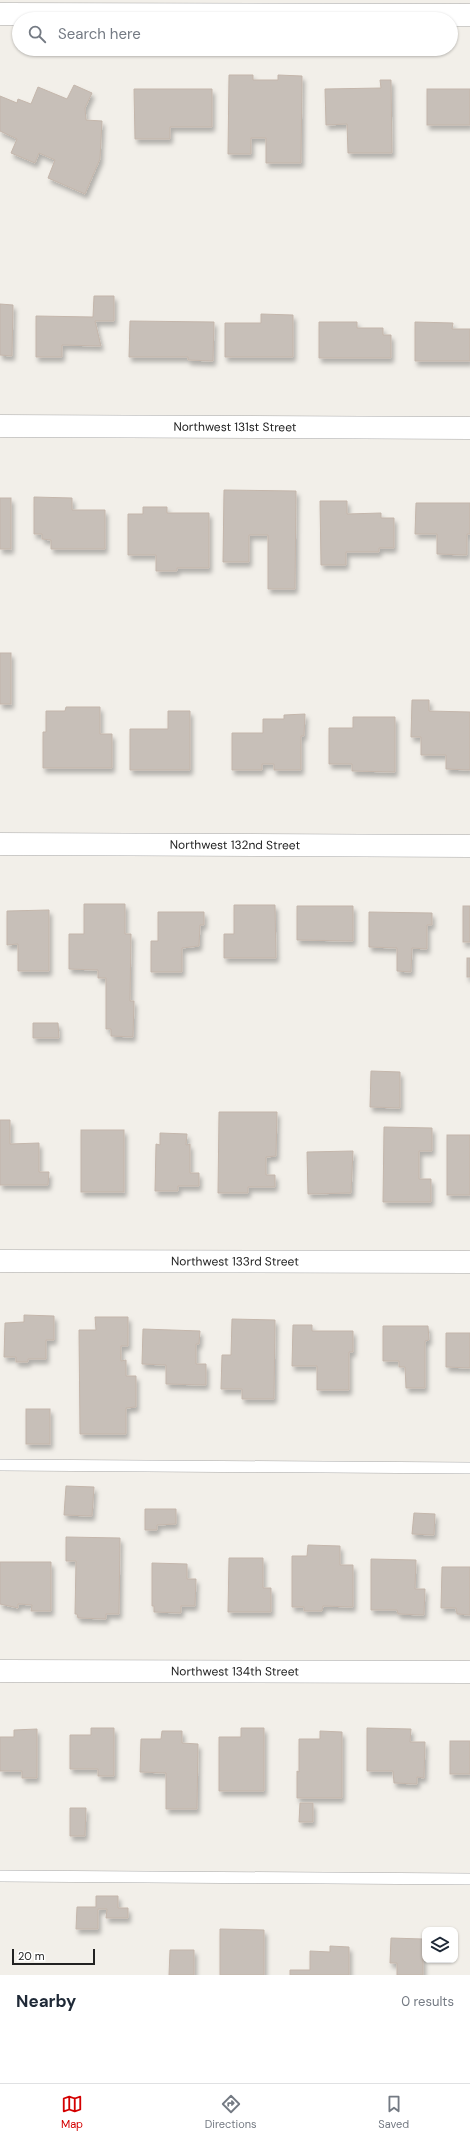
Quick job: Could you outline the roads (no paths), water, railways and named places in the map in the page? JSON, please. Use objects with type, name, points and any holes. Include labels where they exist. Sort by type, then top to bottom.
[{"type":"street","points":[[0,14],[12,14]]},
{"type":"street","points":[[458,15],[470,15]]},
{"type":"street","name":"Northwest 131st Street","points":[[0,426],[470,428]]},
{"type":"street","name":"Northwest 132nd Street","points":[[0,844],[470,846]]},
{"type":"street","name":"Northwest 133rd Street","points":[[0,1261],[470,1262]]},
{"type":"street","name":"Northwest 134th Street","points":[[0,1671],[470,1672]]},
{"type":"lane","points":[[0,1465],[470,1468]]},
{"type":"lane","points":[[0,1876],[470,1879]]}]
